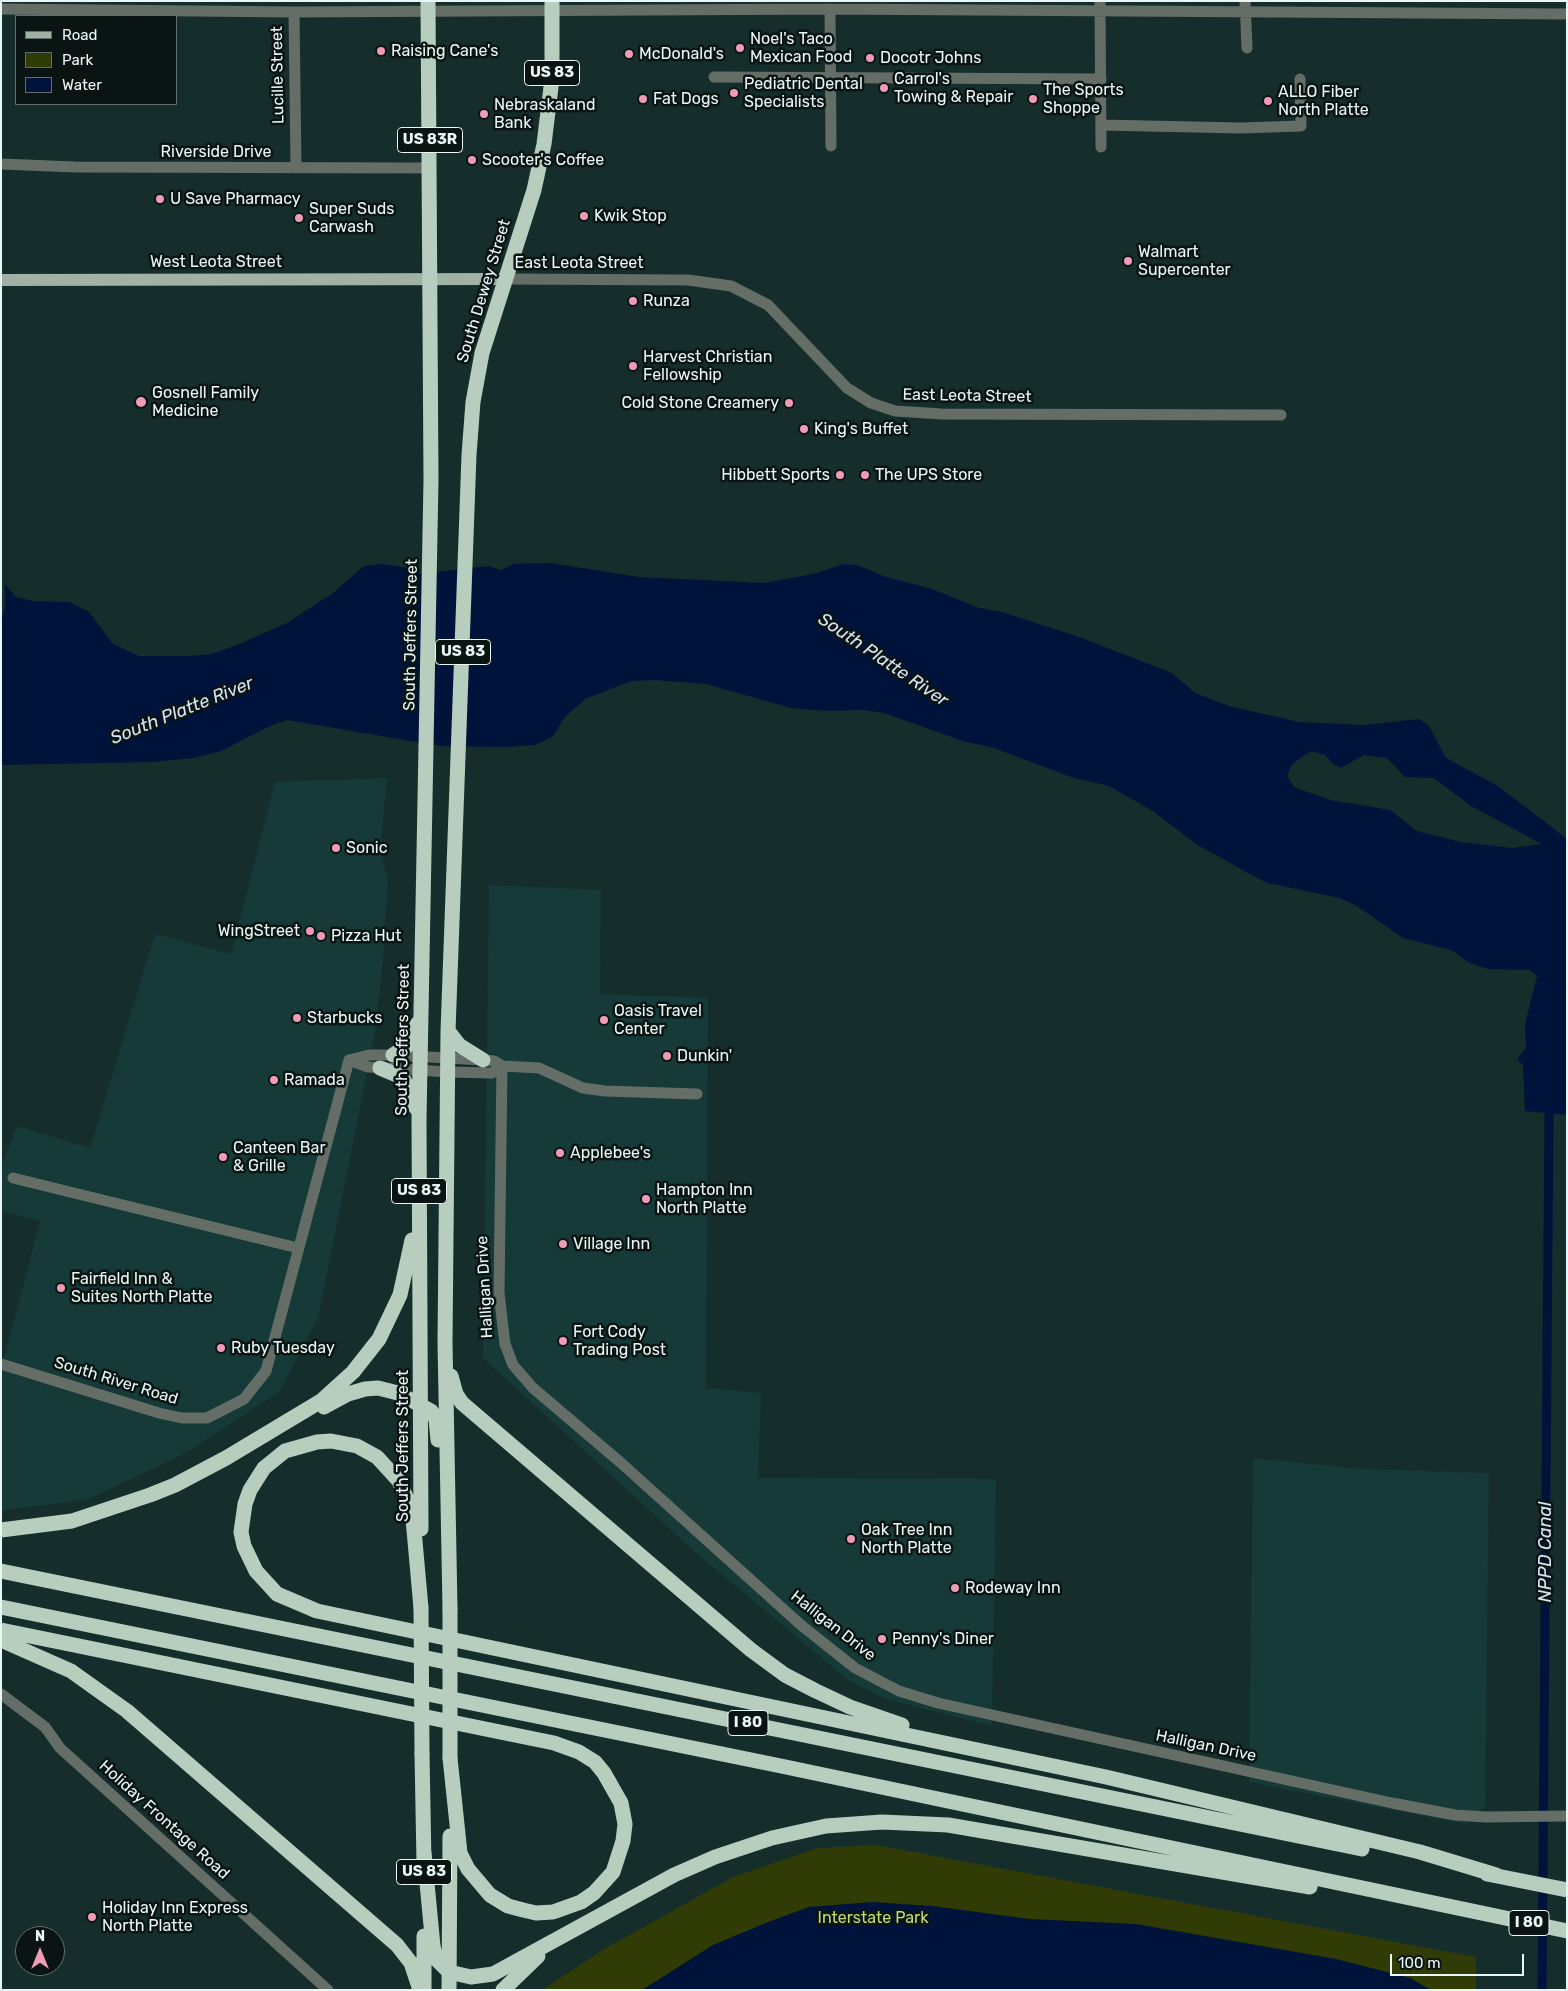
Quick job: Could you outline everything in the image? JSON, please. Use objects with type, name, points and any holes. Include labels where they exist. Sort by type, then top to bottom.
[{"type":"highway","name":"South Dewey Street","points":[[448,1031],[468,531],[469,455],[473,402],[487,334],[534,190],[544,144],[552,78],[552,5]]},
{"type":"highway","name":"South Jeffers Street","points":[[424,1990],[419,1119],[430,538],[428,6]]},
{"type":"highway","points":[[393,1054],[407,1046],[413,1039],[422,1005]]},
{"type":"highway","points":[[448,1031],[459,1046],[483,1060]]},
{"type":"highway","name":"US 83","points":[[448,1031],[445,1342],[450,1608],[449,1990]]},
{"type":"highway","points":[[380,1068],[404,1080],[413,1098],[419,1119]]},
{"type":"highway","points":[[226,1458],[321,1401],[353,1372],[367,1356],[379,1339],[400,1295],[408,1265],[419,1199]]},
{"type":"highway","points":[[445,1342],[454,1388],[462,1403],[751,1650],[786,1675],[850,1707],[967,1747]]},
{"type":"highway","points":[[1,1530],[64,1522],[99,1514],[174,1485],[273,1436],[334,1400],[356,1391],[371,1388],[388,1390],[420,1403],[436,1419],[440,1494],[448,1523]]},
{"type":"highway","points":[[421,1608],[412,1519],[406,1497],[399,1482],[377,1457],[357,1446],[331,1441],[317,1442],[285,1451],[264,1468],[250,1490],[244,1504],[241,1532],[244,1546],[264,1583],[277,1594],[296,1604],[343,1617],[967,1747],[1174,1793],[1420,1852],[1496,1875]]},
{"type":"highway","name":"I 80","points":[[1,1571],[1567,1890]]},
{"type":"highway","name":"I 80","points":[[1,1607],[781,1766],[1567,1931]]},
{"type":"highway","points":[[1,1630],[554,1743],[579,1752],[595,1762],[604,1773],[621,1802],[625,1824],[623,1841],[613,1872],[594,1893],[581,1902],[553,1912],[536,1913],[508,1906],[490,1895],[468,1869],[460,1853],[450,1758]]},
{"type":"highway","points":[[1,1640],[71,1671],[126,1711],[396,1945],[411,1963],[420,1990]]},
{"type":"highway","points":[[424,1852],[434,1951],[438,1962],[449,1972],[471,1977],[493,1974],[674,1876],[715,1857],[796,1831],[826,1826],[882,1822],[948,1825],[1159,1860],[1408,1905],[1492,1915]]},
{"type":"highway","points":[[503,1990],[554,1942]]},
{"type":"main road","name":"East Leota Street","points":[[430,279],[504,279]]},
{"type":"main road","name":"West Leota Street","points":[[1,280],[430,279]]},
{"type":"street","points":[[1,9],[294,12],[428,6],[552,5],[830,9],[1100,6],[1567,14]]},
{"type":"street","points":[[1100,6],[1101,147]]},
{"type":"street","points":[[1245,7],[1247,48]]},
{"type":"street","points":[[830,9],[831,146]]},
{"type":"street","name":"Lucille Street","points":[[294,12],[296,168]]},
{"type":"street","points":[[714,77],[1101,79]]},
{"type":"street","points":[[1101,125],[1241,128],[1301,126],[1300,79]]},
{"type":"street","name":"Riverside Drive","points":[[1,164],[75,167],[430,168]]},
{"type":"street","name":"East Leota Street","points":[[504,279],[705,280],[731,286],[768,304],[847,388],[871,403],[895,411],[942,414],[1281,415]]},
{"type":"street","points":[[349,1060],[369,1054],[393,1054],[421,1062],[492,1073],[502,1066]]},
{"type":"street","points":[[349,1060],[380,1068],[421,1062]]},
{"type":"street","points":[[13,1178],[298,1248],[349,1060]]},
{"type":"street","points":[[448,1065],[483,1060],[494,1061],[502,1066],[539,1068],[583,1088],[605,1091],[697,1094]]},
{"type":"street","name":"Halligan Drive","points":[[502,1066],[499,1293],[505,1344],[513,1365],[532,1388],[620,1462],[838,1655],[856,1668],[899,1691],[966,1710],[1392,1803],[1455,1814],[1508,1817],[1567,1816]]},
{"type":"street","name":"South River Road","points":[[1,1364],[182,1418],[207,1418],[222,1412],[244,1399],[266,1370],[298,1248]]},
{"type":"street","name":"Holiday Frontage Road","points":[[1,1694],[45,1727],[60,1748],[328,1990]]},
{"type":"shaded area","points":[[387,778],[380,852],[388,880],[383,961],[374,1037],[318,1318],[279,1392],[182,1455],[89,1499],[1,1511],[1,1358],[4,1359],[40,1221],[1,1211],[1,1167],[17,1126],[90,1148],[155,934],[231,954],[275,782]]},
{"type":"shaded area","points":[[489,885],[601,890],[600,994],[708,998],[706,1388],[761,1393],[758,1478],[996,1479],[992,1726],[886,1699],[849,1681],[696,1553],[483,1358]]},
{"type":"shaded area","points":[[1253,1458],[1360,1469],[1489,1473],[1485,1806],[1465,1824],[1249,1782]]},
{"type":"green space","name":"Interstate Park","points":[[876,1845],[1476,1957],[1476,1990],[542,1990],[601,1951],[733,1877],[818,1848]]},
{"type":"water","name":"South Platte River","points":[[550,563],[639,577],[764,583],[813,574],[844,564],[857,565],[886,577],[932,589],[979,608],[1002,612],[1079,637],[1172,673],[1195,693],[1229,706],[1299,722],[1364,725],[1419,719],[1429,726],[1446,758],[1498,786],[1567,839],[1567,1115],[1525,1111],[1523,1065],[1517,1059],[1526,1048],[1525,1024],[1537,976],[1530,970],[1489,969],[1470,963],[1451,950],[1403,938],[1357,906],[1340,898],[1267,883],[1196,844],[1153,811],[1109,786],[1071,777],[994,748],[963,741],[884,713],[863,710],[827,711],[791,708],[706,684],[655,680],[631,681],[585,699],[564,718],[553,736],[535,745],[506,747],[441,746],[287,720],[272,725],[221,751],[193,758],[153,762],[1,765],[1,620],[5,608],[5,584],[16,597],[33,601],[69,602],[89,612],[113,644],[139,656],[188,656],[212,654],[287,623],[333,593],[364,566],[382,564],[403,567],[418,574],[489,566],[501,570],[513,564]],"holes":[[[1311,751],[1325,755],[1333,764],[1341,768],[1364,755],[1387,758],[1405,777],[1434,778],[1471,806],[1542,844],[1512,848],[1461,842],[1417,831],[1390,810],[1330,800],[1294,787],[1287,776],[1292,764]]]},
{"type":"water","points":[[872,1902],[932,1906],[1029,1919],[1136,1924],[1336,1959],[1410,1978],[1431,1990],[642,1990],[713,1945],[768,1922],[809,1907]]},
{"type":"waterway","name":"NPPD Canal","points":[[1542,1990],[1549,1113]]},
{"type":"place","name":"Noel's Taco Mexican Food","points":[[740,48]]},
{"type":"place","name":"Raising Cane's","points":[[381,51]]},
{"type":"place","name":"McDonald's","points":[[629,54]]},
{"type":"place","name":"Docotr Johns","points":[[870,58]]},
{"type":"place","name":"Carrol's Towing & Repair","points":[[884,88]]},
{"type":"place","name":"Pediatric Dental Specialists","points":[[734,93]]},
{"type":"place","name":"Fat Dogs","points":[[643,99]]},
{"type":"place","name":"The Sports Shoppe","points":[[1033,99]]},
{"type":"place","name":"ALLO Fiber North Platte","points":[[1268,101]]},
{"type":"place","name":"Nebraskaland Bank","points":[[484,114]]},
{"type":"place","name":"Scooter's Coffee","points":[[472,160]]},
{"type":"place","name":"U Save Pharmacy","points":[[160,199]]},
{"type":"place","name":"Kwik Stop","points":[[584,216]]},
{"type":"place","name":"Super Suds Carwash","points":[[299,218]]},
{"type":"place","name":"Walmart Supercenter","points":[[1128,261]]},
{"type":"place","name":"Runza","points":[[633,301]]},
{"type":"place","name":"Harvest Christian Fellowship","points":[[633,366]]},
{"type":"place","name":"Gosnell Family Medicine","points":[[141,402]]},
{"type":"place","name":"Cold Stone Creamery","points":[[789,403]]},
{"type":"place","name":"King's Buffet","points":[[804,429]]},
{"type":"place","name":"Hibbett Sports","points":[[840,475]]},
{"type":"place","name":"The UPS Store","points":[[865,475]]},
{"type":"place","name":"Sonic","points":[[336,848]]},
{"type":"place","name":"WingStreet","points":[[310,931]]},
{"type":"place","name":"Pizza Hut","points":[[321,936]]},
{"type":"place","name":"Starbucks","points":[[297,1018]]},
{"type":"place","name":"Oasis Travel Center","points":[[604,1020]]},
{"type":"place","name":"Dunkin'","points":[[667,1056]]},
{"type":"place","name":"Ramada","points":[[274,1080]]},
{"type":"place","name":"Applebee's","points":[[560,1153]]},
{"type":"place","name":"Canteen Bar & Grille","points":[[223,1157]]},
{"type":"place","name":"Hampton Inn North Platte","points":[[646,1199]]},
{"type":"place","name":"Village Inn","points":[[563,1244]]},
{"type":"place","name":"Fairfield Inn & Suites North Platte","points":[[61,1288]]},
{"type":"place","name":"Fort Cody Trading Post","points":[[563,1341]]},
{"type":"place","name":"Ruby Tuesday","points":[[221,1348]]},
{"type":"place","name":"Oak Tree Inn North Platte","points":[[851,1539]]},
{"type":"place","name":"Rodeway Inn","points":[[955,1588]]},
{"type":"place","name":"Penny's Diner","points":[[882,1639]]},
{"type":"place","name":"Holiday Inn Express North Platte","points":[[92,1917]]}]
